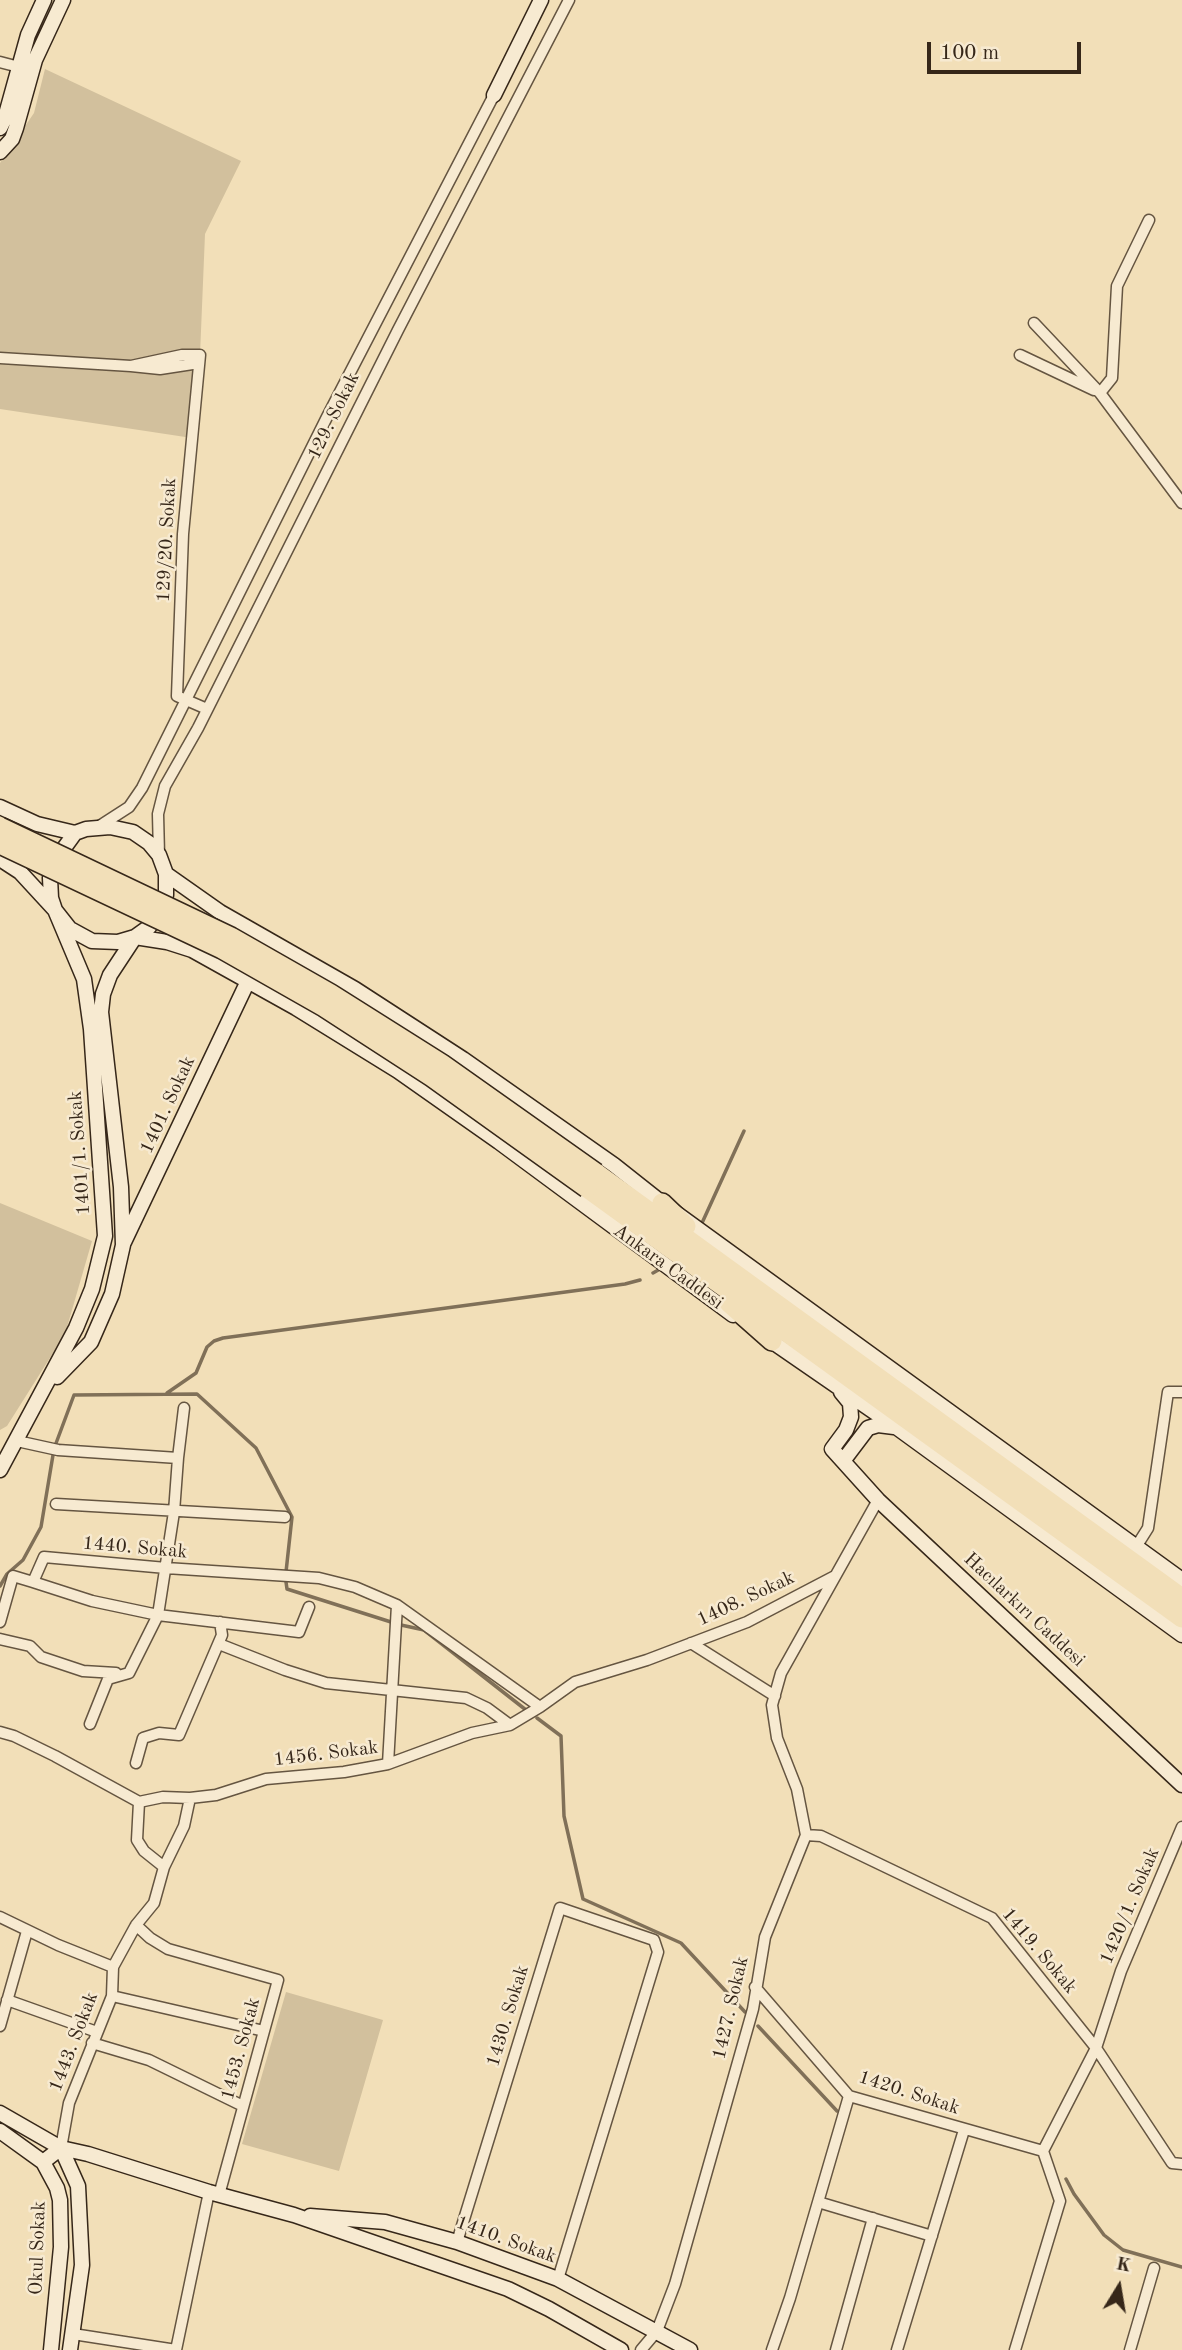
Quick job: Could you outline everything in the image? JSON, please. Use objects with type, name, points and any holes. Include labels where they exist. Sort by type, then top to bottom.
[{"type":"highway","name":"Ankara Caddesi","points":[[0,828],[232,937],[331,994],[442,1064],[591,1180],[653,1235],[1182,1618]]},
{"type":"highway","name":"Ankara Caddesi","points":[[0,844],[222,949],[324,1007],[734,1273],[1182,1598]]},
{"type":"highway","points":[[662,1203],[734,1273]]},
{"type":"highway","points":[[653,1235],[772,1342]]},
{"type":"highway","points":[[1107,1544],[1182,1588]]},
{"type":"main road","points":[[0,128],[28,35],[44,0]]},
{"type":"main road","points":[[0,152],[12,139],[35,60],[63,0]]},
{"type":"main road","name":"129. Sokak","points":[[494,95],[541,0]]},
{"type":"main road","points":[[0,807],[37,824],[75,833],[110,827],[133,832],[149,843],[159,855],[166,874],[166,895],[158,915],[149,927],[135,937]]},
{"type":"main road","points":[[55,909],[51,898],[52,870],[61,850],[75,833]]},
{"type":"main road","name":"Ankara Caddesi","points":[[0,859],[20,872],[70,929],[92,941],[118,942],[135,937],[167,942],[192,950],[398,1071],[1182,1634]]},
{"type":"main road","points":[[166,874],[220,912],[355,989],[463,1059],[614,1165],[662,1203],[1182,1580]]},
{"type":"main road","name":"1401/1. Sokak","points":[[0,1469],[76,1328],[92,1289],[105,1236],[84,979],[55,909]]},
{"type":"main road","name":"1401/1. Sokak","points":[[46,1388],[91,1342],[112,1294],[123,1245],[121,1187],[102,1012],[103,994],[110,975],[135,937]]},
{"type":"main road","name":"1401. Sokak","points":[[123,1245],[248,981]]},
{"type":"main road","name":"Hacılarkırı Caddesi","points":[[836,1386],[850,1403],[851,1417],[846,1430],[832,1449],[842,1461],[878,1500],[1182,1785]]},
{"type":"main road","points":[[842,1461],[868,1429],[878,1425],[896,1427]]},
{"type":"main road","points":[[0,1455],[17,1441]]},
{"type":"main road","name":"1410. Sokak","points":[[0,2113],[61,2148],[295,2215],[508,2289],[621,2350]]},
{"type":"main road","name":"Okul Sokak","points":[[0,2131],[43,2162],[61,2200],[61,2247],[51,2350]]},
{"type":"main road","points":[[43,2162],[61,2148]]},
{"type":"main road","name":"Okul Sokak","points":[[61,2148],[78,2186],[82,2235],[82,2265],[70,2350]]},
{"type":"main road","name":"1410. Sokak","points":[[295,2215],[350,2217],[386,2222],[457,2242],[558,2278],[690,2350]]},
{"type":"street","name":"129. Sokak","points":[[159,855],[157,830],[160,800],[166,786],[403,319],[569,0]]},
{"type":"street","points":[[0,62],[19,67]]},
{"type":"street","name":"129. Sokak","points":[[96,828],[129,807],[142,788],[327,417],[494,95]]},
{"type":"street","points":[[1100,393],[1112,378],[1116,286],[1149,220]]},
{"type":"street","points":[[1034,323],[1100,393],[1182,503]]},
{"type":"street","name":"129/20. Sokak","points":[[0,358],[131,366],[182,355],[199,359],[183,534],[177,696],[187,701]]},
{"type":"street","points":[[1020,355],[1100,393]]},
{"type":"street","points":[[187,701],[207,709]]},
{"type":"street","points":[[1136,1547],[1148,1528],[1168,1392],[1182,1392]]},
{"type":"street","points":[[90,1724],[108,1679],[129,1673],[158,1615],[174,1512],[184,1408]]},
{"type":"street","points":[[17,1441],[58,1450],[178,1458]]},
{"type":"street","name":"1408. Sokak","points":[[691,1643],[775,1696],[781,1674],[878,1500]]},
{"type":"street","points":[[56,1504],[285,1517]]},
{"type":"street","name":"1440. Sokak","points":[[33,1582],[44,1557],[319,1578],[355,1587],[397,1605],[540,1707]]},
{"type":"street","points":[[0,1622],[13,1576],[92,1601],[158,1615],[299,1632],[309,1607]]},
{"type":"street","name":"1408. Sokak","points":[[691,1643],[747,1622],[835,1576]]},
{"type":"street","points":[[388,1764],[397,1605]]},
{"type":"street","points":[[136,1763],[142,1738],[159,1733],[179,1735],[219,1644],[222,1635],[220,1622]]},
{"type":"street","points":[[0,1639],[30,1646],[41,1657],[83,1671],[129,1673]]},
{"type":"street","name":"1456. Sokak","points":[[139,1802],[163,1797],[216,1795],[266,1779],[344,1772],[388,1764],[472,1734],[510,1724],[575,1682],[691,1643]]},
{"type":"street","points":[[219,1644],[326,1683],[466,1698],[510,1724]]},
{"type":"street","points":[[775,1696],[772,1705],[777,1738],[797,1789],[806,1835]]},
{"type":"street","points":[[0,1732],[54,1756],[139,1802],[137,1840],[144,1851],[164,1867]]},
{"type":"street","name":"1443. Sokak","points":[[61,2148],[69,2103],[112,1996],[113,1967],[136,1925],[154,1903],[164,1867],[184,1826],[190,1798]]},
{"type":"street","name":"1420/1. Sokak","points":[[1043,2151],[1096,2048],[1121,1971],[1182,1827]]},
{"type":"street","name":"1427. Sokak","points":[[641,2350],[657,2331],[679,2272],[753,2009],[765,1937],[806,1835]]},
{"type":"street","name":"1419. Sokak","points":[[806,1835],[821,1836],[992,1918],[1096,2048],[1172,2163],[1182,2164]]},
{"type":"street","name":"1430. Sokak","points":[[457,2242],[560,1908],[654,1940],[658,1952],[558,2278]]},
{"type":"street","points":[[0,1917],[113,1967]]},
{"type":"street","name":"1453. Sokak","points":[[136,1925],[168,1949],[278,1980],[243,2106],[214,2193],[176,2350]]},
{"type":"street","points":[[0,2026],[27,1931]]},
{"type":"street","name":"1420. Sokak","points":[[755,1987],[849,2096],[1043,2151]]},
{"type":"street","points":[[112,1996],[264,2031]]},
{"type":"street","points":[[7,2000],[97,2032]]},
{"type":"street","points":[[92,2043],[149,2060],[243,2106]]},
{"type":"street","points":[[772,2350],[849,2096]]},
{"type":"street","points":[[897,2350],[964,2130]]},
{"type":"street","points":[[1015,2350],[1060,2201],[1043,2151]]},
{"type":"street","points":[[818,2202],[932,2236]]},
{"type":"street","points":[[836,2350],[873,2218]]},
{"type":"street","points":[[1130,2350],[1154,2268]]},
{"type":"street","points":[[73,2333],[176,2350]]},
{"type":"shaded area","points":[[45,69],[241,161],[205,234],[200,355],[192,438],[0,409],[0,163],[34,113]]},
{"type":"shaded area","points":[[0,1203],[92,1241],[65,1334],[7,1426],[0,1430]]},
{"type":"shaded area","points":[[286,1992],[383,2020],[339,2171],[242,2144]]},
{"type":"waterway","points":[[702,1223],[744,1131]]},
{"type":"waterway","points":[[653,1273],[660,1269]]},
{"type":"waterway","points":[[167,1393],[196,1373],[207,1347],[223,1338],[640,1280]]},
{"type":"waterway","points":[[55,1446],[74,1395],[197,1394],[256,1448],[292,1517],[286,1572]]},
{"type":"waterway","points":[[0,1586],[7,1574],[23,1560],[41,1527],[53,1455]]},
{"type":"waterway","points":[[286,1582],[287,1589],[391,1622]]},
{"type":"waterway","points":[[401,1625],[424,1630],[526,1710]]},
{"type":"waterway","points":[[537,1718],[561,1736],[564,1816],[583,1899],[681,1943],[745,2012]]},
{"type":"waterway","points":[[758,2026],[837,2111]]},
{"type":"waterway","points":[[1066,2179],[1104,2235],[1123,2250],[1182,2267]]}]
